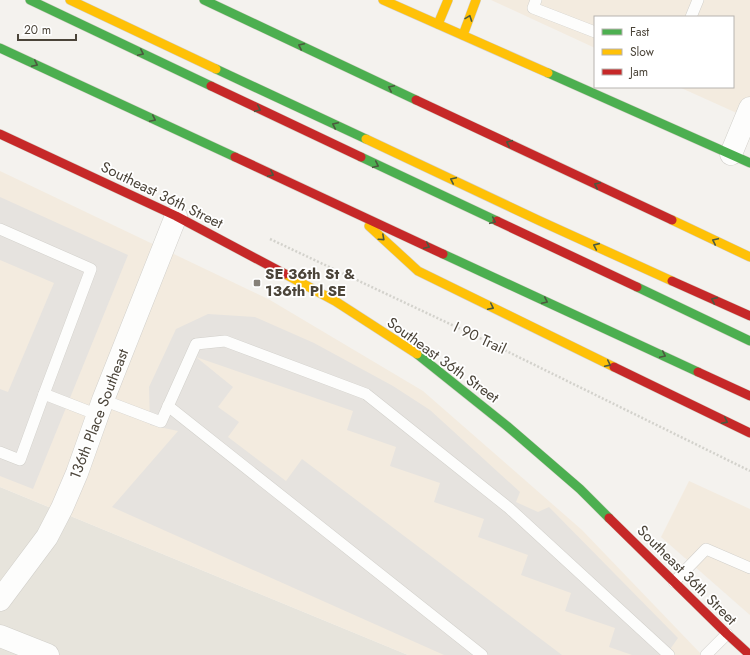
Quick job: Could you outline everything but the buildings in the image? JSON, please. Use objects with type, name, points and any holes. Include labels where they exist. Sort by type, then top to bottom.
[{"type":"main road","points":[[30,0],[750,341]]},
{"type":"main road","points":[[70,0],[533,217],[750,316]]},
{"type":"main road","points":[[204,0],[750,257]]},
{"type":"main road","points":[[383,0],[741,158]]},
{"type":"main road","points":[[438,24],[448,0]]},
{"type":"main road","points":[[462,36],[476,0]]},
{"type":"main road","points":[[0,48],[750,396]]},
{"type":"main road","name":"Southeast 36th Street","points":[[0,134],[176,216],[260,259],[335,301],[418,355],[507,426],[580,489],[750,655]]},
{"type":"main road","points":[[353,212],[418,271],[750,433]]},
{"type":"street","points":[[741,158],[750,108]]},
{"type":"street","name":"136th Place Southeast","points":[[0,600],[47,537],[62,508],[77,473],[100,407],[176,216]]},
{"type":"street","points":[[0,636],[48,655]]},
{"type":"lane","points":[[536,0],[533,8],[594,32]]},
{"type":"lane","points":[[691,16],[698,0]]},
{"type":"lane","points":[[0,230],[91,269],[20,460],[0,452]]},
{"type":"lane","points":[[44,394],[161,422],[196,344],[225,341],[366,394],[509,508],[669,655]]},
{"type":"lane","points":[[168,406],[482,655]]},
{"type":"lane","points":[[674,582],[706,549],[750,568]]},
{"type":"lane","points":[[706,655],[727,634]]},
{"type":"path","name":"I 90 Trail","points":[[267,238],[486,341],[750,471]]},
{"type":"shaded area","points":[[491,0],[750,0],[750,119],[681,88],[734,88],[734,16],[594,16],[594,48]]},
{"type":"shaded area","points":[[0,171],[270,300],[423,391],[582,530],[702,655],[408,655],[0,487]]},
{"type":"shaded area","points":[[0,197],[128,255],[33,489],[0,476],[0,389],[8,392],[54,283],[0,260]]},
{"type":"shaded area","points":[[208,314],[255,317],[314,343],[393,386],[430,410],[520,492],[516,502],[538,512],[549,507],[678,638],[666,655],[632,655],[609,647],[615,628],[565,611],[571,593],[521,575],[528,555],[478,537],[484,519],[434,502],[440,483],[390,466],[396,447],[347,430],[353,411],[196,357],[233,387],[218,407],[239,422],[228,437],[286,481],[302,459],[562,655],[444,655],[112,507],[178,431],[150,425],[149,387],[176,329]]},
{"type":"shaded area","points":[[689,481],[750,509],[750,615],[661,537]]},
{"type":"shaded area","points":[[0,487],[408,655],[0,655]]},
{"type":"traffic: fast","points":[[30,0],[211,86]]},
{"type":"traffic: fast","points":[[204,0],[416,100]]},
{"type":"traffic: fast","points":[[0,48],[235,157]]},
{"type":"traffic: fast","points":[[216,69],[366,139]]},
{"type":"traffic: fast","points":[[548,73],[750,163]]},
{"type":"traffic: fast","points":[[361,157],[497,221]]},
{"type":"traffic: fast","points":[[443,254],[698,372]]},
{"type":"traffic: fast","points":[[637,287],[750,341]]},
{"type":"traffic: fast","points":[[417,354],[507,426],[580,489],[609,518]]},
{"type":"traffic: slow","points":[[70,0],[216,69]]},
{"type":"traffic: slow","points":[[383,0],[548,73]]},
{"type":"traffic: slow","points":[[438,24],[448,0]]},
{"type":"traffic: slow","points":[[463,35],[476,0]]},
{"type":"traffic: slow","points":[[366,139],[672,281]]},
{"type":"traffic: slow","points":[[672,220],[750,257]]},
{"type":"traffic: slow","points":[[369,226],[418,271],[614,367]]},
{"type":"traffic: slow","points":[[285,274],[335,301],[417,354]]},
{"type":"traffic: jam","points":[[211,86],[361,157]]},
{"type":"traffic: jam","points":[[416,100],[672,220]]},
{"type":"traffic: jam","points":[[0,134],[176,216],[285,274]]},
{"type":"traffic: jam","points":[[235,157],[443,254]]},
{"type":"traffic: jam","points":[[497,221],[637,287]]},
{"type":"traffic: jam","points":[[672,281],[750,316]]},
{"type":"traffic: jam","points":[[614,367],[750,433]]},
{"type":"traffic: jam","points":[[698,372],[750,396]]},
{"type":"traffic: jam","points":[[609,518],[750,655]]},
{"type":"place","name":"SE 36th St & 136th Pl SE","points":[[257,283]]}]
